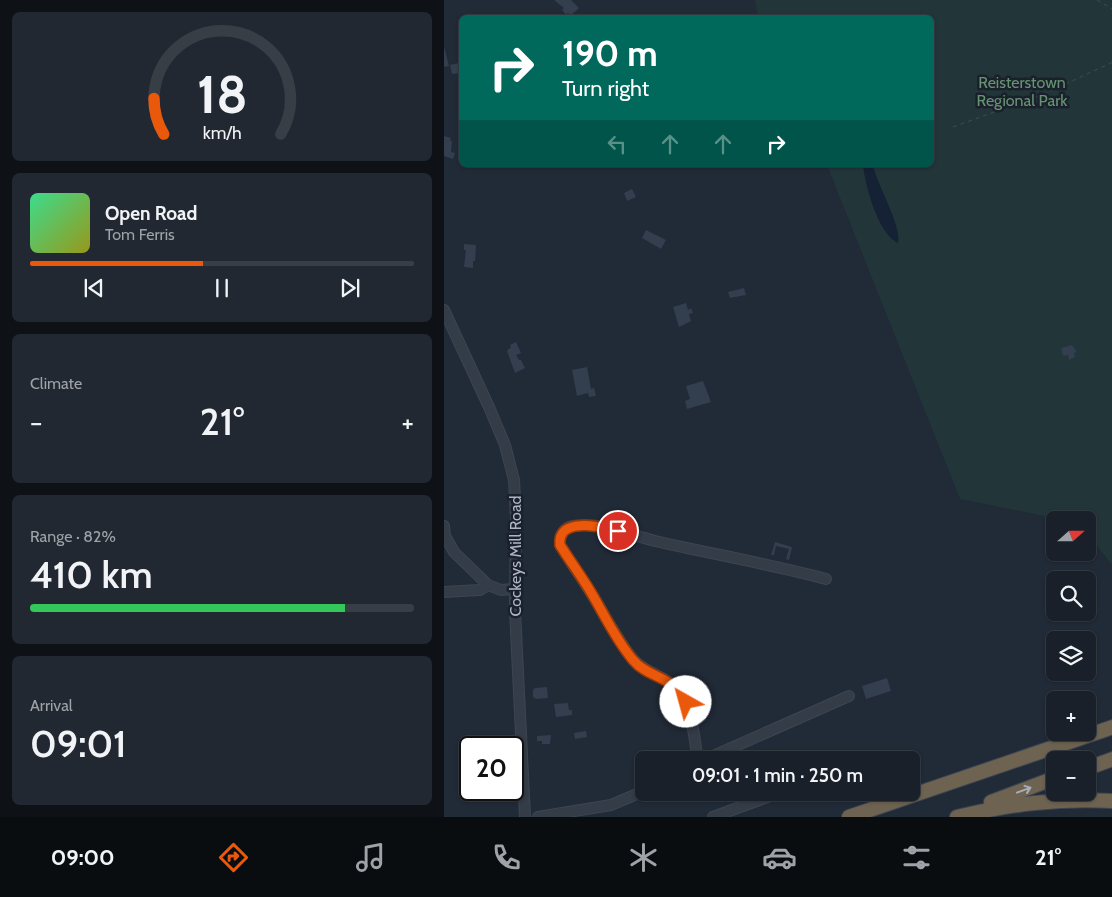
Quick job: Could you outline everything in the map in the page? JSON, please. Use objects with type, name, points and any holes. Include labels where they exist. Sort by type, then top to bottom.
[{"type":"highway","points":[[969,777],[1037,751],[1112,727]]},
{"type":"highway","points":[[849,817],[969,777],[1112,736]]},
{"type":"highway","points":[[1096,765],[1112,759]]},
{"type":"highway","points":[[945,817],[1046,781]]},
{"type":"highway","points":[[957,817],[1000,806],[1029,802],[1112,801]]},
{"type":"street","name":"Cockeys Mill Road","points":[[444,310],[477,380],[510,462],[516,496],[514,589],[524,817]]},
{"type":"street","points":[[444,526],[445,536],[454,552],[488,586],[501,590],[514,589]]},
{"type":"street","points":[[696,751],[686,702],[680,690],[634,661],[612,631],[592,594],[560,545],[559,537],[562,533],[573,526],[599,526],[656,541],[826,579]]},
{"type":"street","points":[[444,592],[480,590],[488,586]]},
{"type":"street","points":[[724,751],[849,696]]},
{"type":"street","points":[[538,817],[611,805],[635,795]]},
{"type":"street","points":[[713,817],[757,801]]},
{"type":"path","points":[[1097,0],[1112,9]]},
{"type":"path","points":[[953,127],[1046,93],[1112,62]]},
{"type":"green space","name":"Reisterstown Regional Park","points":[[755,0],[1112,0],[1112,565],[1096,544],[1096,511],[1046,511],[1046,516],[960,499],[828,167],[934,167],[934,15],[758,15]]},
{"type":"water","points":[[863,167],[874,167],[893,216],[898,243],[884,230],[866,184]]},
{"type":"building","points":[[554,0],[571,0],[579,8],[571,15],[568,13],[566,15],[562,10],[564,8]]},
{"type":"building","points":[[444,46],[449,66],[444,67]]},
{"type":"building","points":[[459,63],[459,73],[452,74],[450,65]]},
{"type":"building","points":[[444,136],[451,138],[451,152],[455,153],[453,159],[444,156]]},
{"type":"building","points":[[632,189],[636,197],[627,201],[624,193]]},
{"type":"building","points":[[646,230],[666,240],[661,249],[642,238]]},
{"type":"building","points":[[464,244],[476,245],[473,268],[464,267],[466,250],[464,250]]},
{"type":"building","points":[[744,288],[746,295],[730,298],[728,292]]},
{"type":"building","points":[[686,303],[688,310],[691,308],[693,313],[689,314],[691,321],[679,327],[673,307]]},
{"type":"building","points":[[516,342],[521,353],[516,355],[525,368],[515,373],[507,351],[511,347],[510,345]]},
{"type":"building","points":[[1072,345],[1077,352],[1074,353],[1075,357],[1069,360],[1068,355],[1063,356],[1061,348]]},
{"type":"building","points":[[587,367],[591,389],[594,388],[596,396],[589,397],[588,393],[577,396],[572,370]]},
{"type":"building","points":[[703,381],[711,402],[687,409],[685,401],[690,399],[686,386]]},
{"type":"building","points":[[775,542],[792,547],[789,560],[786,559],[789,549],[776,546],[774,555],[771,555]]},
{"type":"building","points":[[887,678],[891,691],[866,699],[862,686]]},
{"type":"building","points":[[547,687],[548,698],[536,699],[533,697],[533,690],[535,688]]},
{"type":"building","points":[[568,703],[569,710],[572,710],[572,715],[556,717],[554,704]]},
{"type":"building","points":[[586,731],[587,737],[575,739],[574,733]]},
{"type":"building","points":[[551,735],[550,744],[542,744],[542,741],[537,741],[537,736]]},
{"type":"route","points":[[618,531],[599,526],[573,526],[567,528],[559,537],[560,545],[592,594],[612,631],[634,661],[670,682],[680,690],[686,702]]}]
